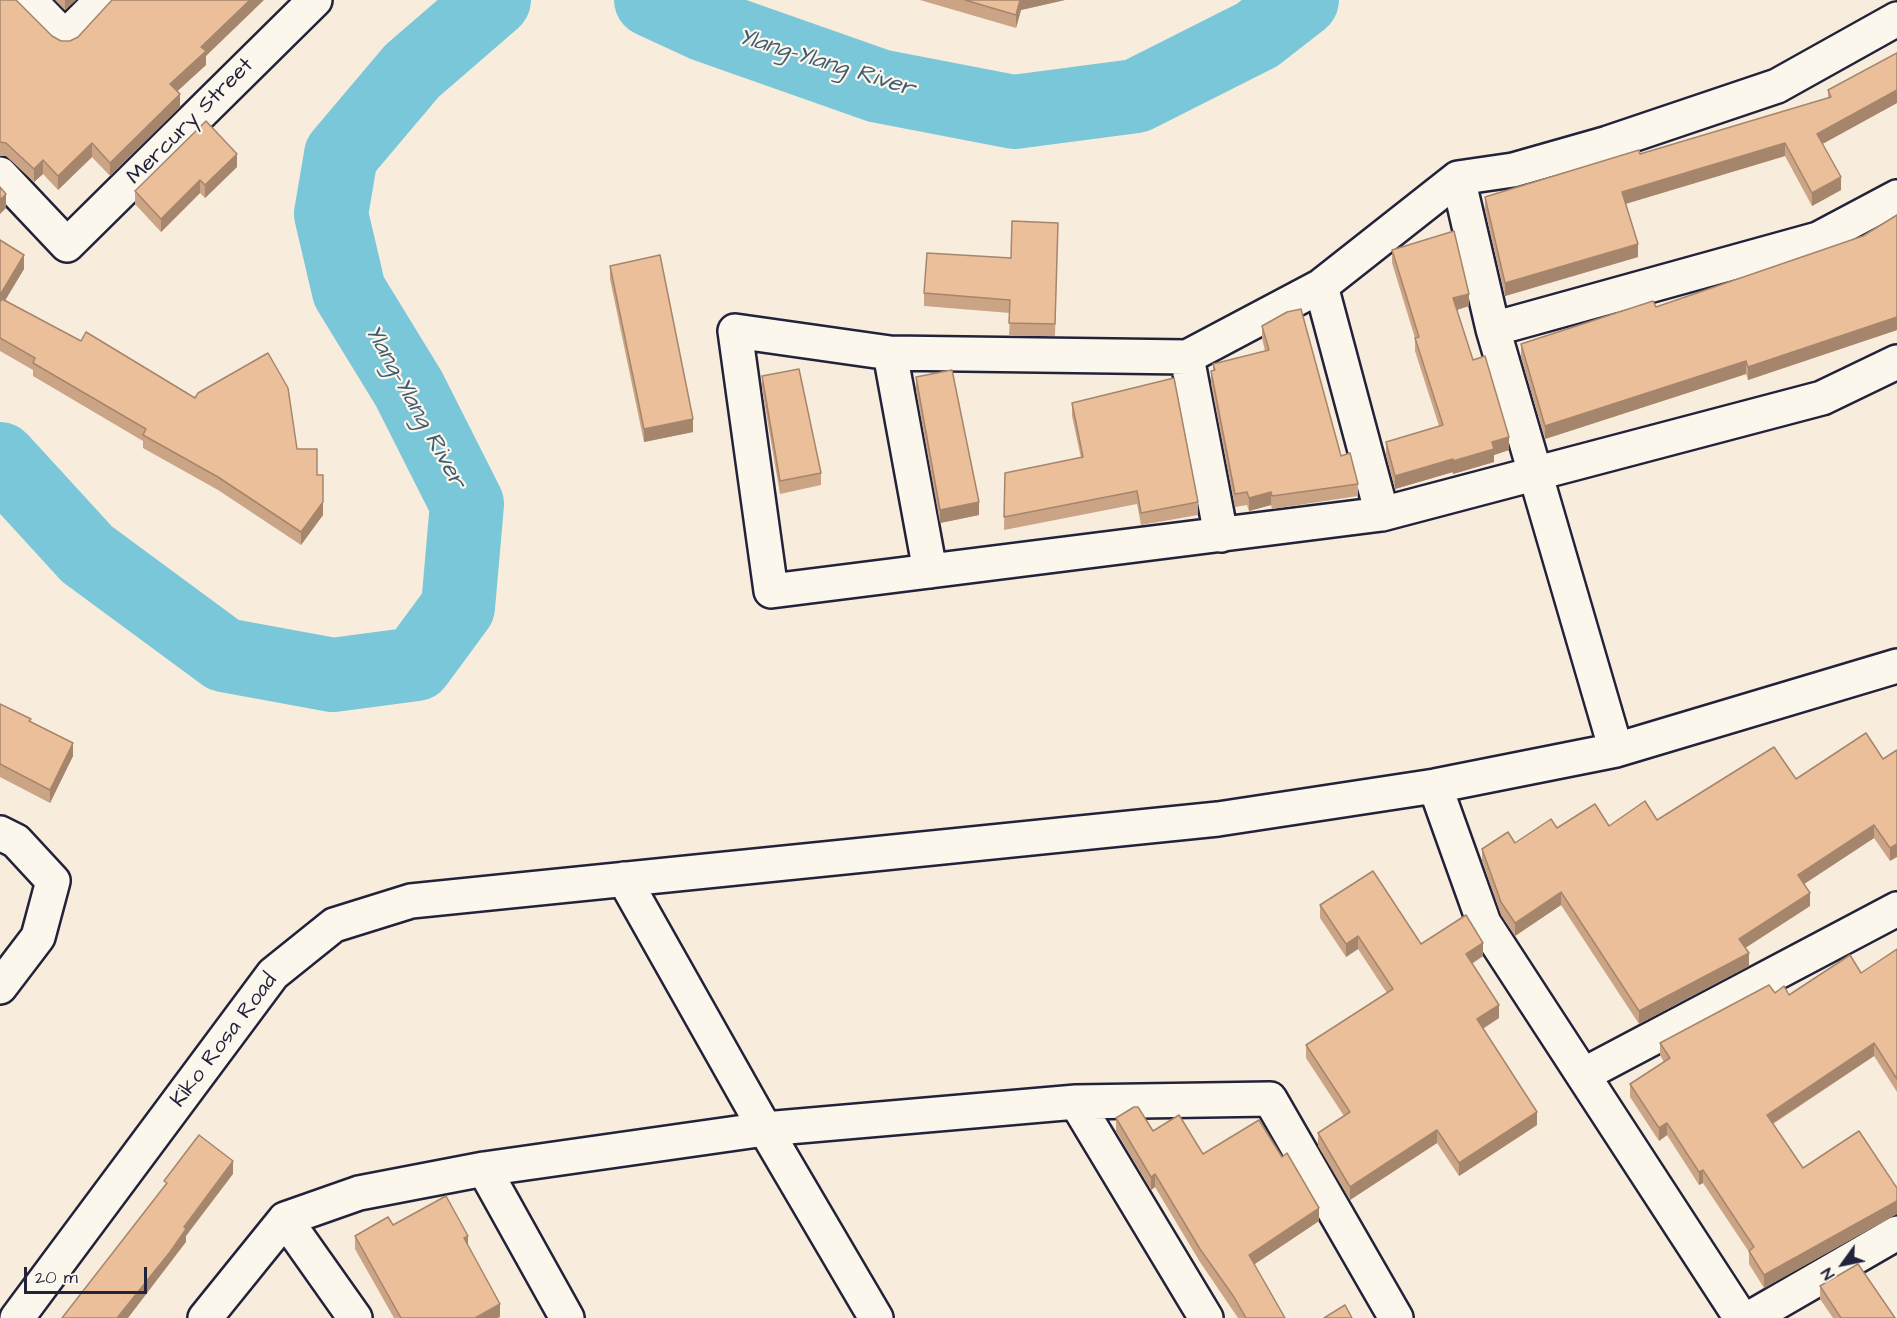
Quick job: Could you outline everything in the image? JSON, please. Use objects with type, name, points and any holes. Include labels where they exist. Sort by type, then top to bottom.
[{"type":"street","points":[[29,0],[65,37],[102,0]]},
{"type":"street","name":"Mercury Street","points":[[0,174],[67,245],[315,0]]},
{"type":"street","points":[[1897,19],[1777,86],[1608,143],[1513,170],[1458,178],[1321,286],[1187,357],[890,353],[735,331],[771,591],[1382,514],[1822,398],[1897,362]]},
{"type":"street","points":[[1458,178],[1493,329],[1616,750]]},
{"type":"street","points":[[1493,329],[1818,238],[1897,197]]},
{"type":"street","points":[[1321,286],[1382,514]]},
{"type":"street","points":[[890,353],[930,571]]},
{"type":"street","points":[[1187,357],[1221,535]]},
{"type":"street","name":"Kiko Rosa Road","points":[[17,1318],[273,974],[334,925],[411,902],[1218,819],[1435,786],[1616,750],[1897,666]]},
{"type":"street","points":[[1435,786],[1484,923],[1741,1318]]},
{"type":"street","points":[[0,834],[16,841],[53,881],[38,937],[0,987]]},
{"type":"street","points":[[624,879],[765,1129],[876,1318]]},
{"type":"street","points":[[1583,1076],[1897,909]]},
{"type":"street","points":[[206,1318],[285,1219],[359,1193],[484,1169],[765,1129],[1076,1102],[1270,1099],[1396,1318]]},
{"type":"street","points":[[1076,1102],[1206,1318]]},
{"type":"street","points":[[484,1169],[567,1318]]},
{"type":"street","points":[[285,1219],[355,1318]]},
{"type":"street","points":[[1750,1318],[1897,1233]]},
{"type":"building","points":[[0,0],[16,0],[52,36],[61,41],[70,41],[78,37],[112,0],[250,0],[201,47],[206,51],[170,84],[180,94],[110,163],[92,143],[58,176],[43,160],[34,169],[6,143],[0,142]]},
{"type":"building","points":[[965,0],[1020,0],[1016,15]]},
{"type":"building","points":[[1897,53],[1897,90],[1817,134],[1841,177],[1812,193],[1785,143],[1622,192],[1638,244],[1505,283],[1485,197],[1639,150],[1640,154],[1831,97],[1828,90]]},
{"type":"building","points":[[206,121],[237,154],[205,185],[200,180],[161,219],[135,191]]},
{"type":"building","points":[[0,187],[6,194],[0,200]]},
{"type":"building","points":[[1897,215],[1897,317],[1748,367],[1746,361],[1545,426],[1521,344],[1653,301],[1656,307],[1863,236]]},
{"type":"building","points":[[1012,221],[1058,223],[1055,324],[1009,323],[1010,300],[924,293],[927,253],[1011,258]]},
{"type":"building","points":[[1454,231],[1469,294],[1453,298],[1473,360],[1485,356],[1509,437],[1492,442],[1494,449],[1395,476],[1386,442],[1443,425],[1415,338],[1419,337],[1392,250]]},
{"type":"building","points":[[0,240],[24,255],[0,295]]},
{"type":"building","points":[[660,255],[693,419],[644,429],[610,266]]},
{"type":"building","points":[[2,299],[81,341],[86,332],[195,398],[198,393],[268,353],[288,388],[297,449],[317,449],[317,475],[323,475],[323,502],[301,532],[218,477],[143,435],[146,429],[33,363],[35,358],[0,338],[0,302]]},
{"type":"building","points":[[1301,309],[1341,456],[1350,453],[1358,484],[1272,496],[1271,492],[1249,498],[1247,492],[1235,494],[1211,371],[1215,370],[1213,364],[1269,350],[1262,326],[1287,312]]},
{"type":"building","points":[[799,369],[821,473],[780,481],[762,376]]},
{"type":"building","points":[[952,370],[979,502],[940,510],[916,377]]},
{"type":"building","points":[[1174,378],[1198,502],[1141,513],[1137,491],[1004,517],[1005,473],[1083,457],[1072,403]]},
{"type":"building","points":[[0,704],[73,743],[50,790],[0,764]]},
{"type":"building","points":[[1866,733],[1883,759],[1897,750],[1897,844],[1890,848],[1874,825],[1798,875],[1810,893],[1739,939],[1749,953],[1639,1011],[1561,892],[1515,923],[1501,902],[1482,849],[1508,832],[1515,843],[1551,819],[1557,828],[1595,804],[1609,826],[1645,801],[1657,820],[1774,747],[1796,779]]},
{"type":"building","points":[[1373,871],[1421,944],[1466,915],[1483,943],[1466,954],[1499,1005],[1477,1019],[1537,1112],[1459,1163],[1437,1130],[1350,1187],[1318,1133],[1350,1112],[1306,1045],[1393,989],[1358,936],[1346,944],[1320,905]]},
{"type":"building","points":[[1897,949],[1897,1079],[1874,1043],[1767,1115],[1803,1168],[1859,1131],[1897,1188],[1897,1201],[1764,1275],[1749,1251],[1754,1247],[1703,1170],[1699,1172],[1667,1123],[1659,1128],[1630,1084],[1670,1058],[1660,1043],[1769,985],[1775,993],[1784,986],[1789,995],[1850,955],[1861,973]]},
{"type":"building","points":[[1138,1107],[1153,1131],[1179,1115],[1203,1154],[1259,1120],[1282,1157],[1287,1153],[1319,1208],[1249,1255],[1285,1318],[1246,1318],[1200,1249],[1155,1174],[1151,1177],[1116,1118]]},
{"type":"building","points":[[199,1135],[233,1161],[184,1227],[186,1229],[170,1252],[117,1318],[62,1318],[167,1183],[164,1181]]},
{"type":"building","points":[[446,1196],[468,1236],[464,1238],[500,1304],[475,1318],[401,1318],[355,1236],[388,1217],[393,1225]]},
{"type":"building","points":[[1858,1264],[1895,1318],[1841,1318],[1820,1286]]},
{"type":"building","points":[[1345,1305],[1352,1318],[1324,1318]]},
{"type":"waterway","name":"Ylang-Ylang River","points":[[0,459],[87,554],[224,655],[333,675],[416,664],[458,607],[467,504],[409,389],[349,291],[331,214],[341,155],[412,71],[494,0]]},
{"type":"waterway","name":"Ylang-Ylang River","points":[[651,0],[703,24],[879,86],[1014,112],[1136,96],[1257,35],[1302,0]]}]
